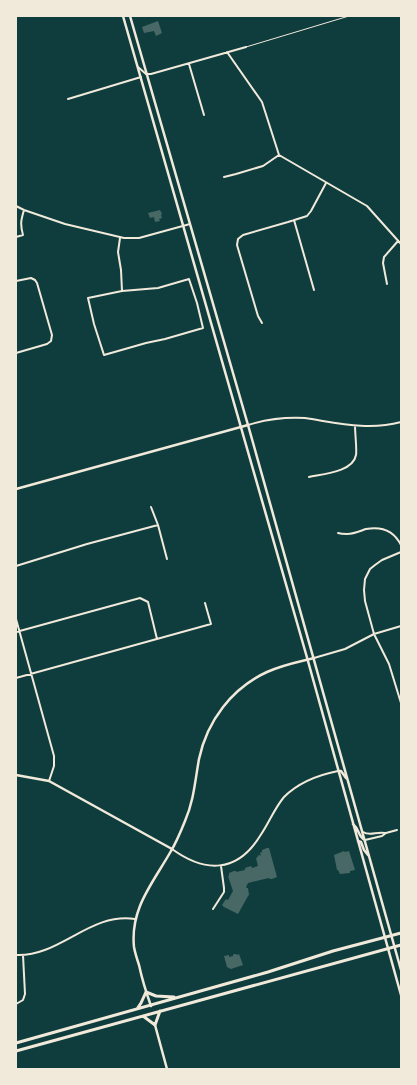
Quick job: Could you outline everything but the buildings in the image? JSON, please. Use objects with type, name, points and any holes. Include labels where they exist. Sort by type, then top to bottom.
[{"type":"highway","points":[[16,1043],[150,1006],[401,933]]},
{"type":"highway","points":[[16,1051],[401,945]]},
{"type":"highway","points":[[136,1010],[146,992],[159,996],[178,997]]},
{"type":"highway","points":[[150,1006],[152,1013]]},
{"type":"highway","points":[[142,1016],[155,1025],[160,1011]]},
{"type":"main road","points":[[123,16],[308,659],[401,995]]},
{"type":"main road","points":[[130,16],[248,425],[401,970]]},
{"type":"main road","points":[[16,489],[248,425]]},
{"type":"main road","points":[[150,1006],[134,948],[135,919],[141,901],[172,849],[185,821],[194,791],[202,746],[208,730],[216,716],[231,698],[256,677],[275,668],[314,658]]},
{"type":"main road","points":[[338,771],[341,771],[348,780]]},
{"type":"main road","points":[[16,775],[49,782],[172,849]]},
{"type":"main road","points":[[353,824],[357,828],[360,837],[365,840]]},
{"type":"main road","points":[[358,841],[361,842],[369,857]]},
{"type":"main road","points":[[155,1025],[167,1069]]},
{"type":"street","points":[[138,67],[146,74],[151,74],[246,47]]},
{"type":"street","points":[[227,52],[262,102],[279,155],[367,206],[401,244]]},
{"type":"street","points":[[188,64],[204,115]]},
{"type":"street","points":[[68,99],[141,77]]},
{"type":"street","points":[[224,177],[263,166],[279,155]]},
{"type":"street","points":[[262,324],[258,316],[237,245],[238,239],[244,235],[307,216],[326,182]]},
{"type":"street","points":[[16,206],[65,224],[120,238],[139,238],[190,224]]},
{"type":"street","points":[[16,237],[23,235],[21,219],[24,210]]},
{"type":"street","points":[[294,220],[314,290]]},
{"type":"street","points":[[120,238],[118,252],[122,274],[122,291]]},
{"type":"street","points":[[387,284],[382,263],[384,257],[398,241]]},
{"type":"street","points":[[16,281],[28,278],[33,279],[37,283],[52,335],[51,341],[47,344],[16,353]]},
{"type":"street","points":[[189,279],[202,328],[104,355],[94,324],[88,298],[122,291],[158,288],[189,279]]},
{"type":"street","points":[[248,425],[272,419],[298,417],[355,426],[389,426],[401,422]]},
{"type":"street","points":[[309,477],[338,471],[351,465],[356,456],[355,426]]},
{"type":"street","points":[[151,508],[158,525],[168,560]]},
{"type":"street","points":[[16,566],[87,544],[158,525]]},
{"type":"street","points":[[338,533],[348,534],[372,528],[380,529],[394,534],[401,545]]},
{"type":"street","points":[[401,552],[382,560],[370,569],[364,585],[364,595],[374,634],[389,664],[401,703]]},
{"type":"street","points":[[16,632],[140,598],[148,602],[157,639]]},
{"type":"street","points":[[16,678],[211,624],[205,603]]},
{"type":"street","points":[[16,619],[54,756],[54,766],[49,782]]},
{"type":"street","points":[[314,658],[345,649],[374,634],[401,626]]},
{"type":"street","points":[[172,849],[199,864],[221,866],[236,860],[248,852],[261,835],[276,808],[294,789],[312,778],[338,771]]},
{"type":"street","points":[[365,840],[382,836],[386,833],[397,830]]},
{"type":"street","points":[[362,832],[369,835],[381,832],[386,833]]},
{"type":"street","points":[[213,909],[224,892],[221,866]]},
{"type":"street","points":[[16,954],[23,955],[41,951],[101,922],[122,918],[135,919]]},
{"type":"street","points":[[16,1004],[23,1000],[25,994],[23,955]]},
{"type":"lane","points":[[246,47],[349,16]]}]
